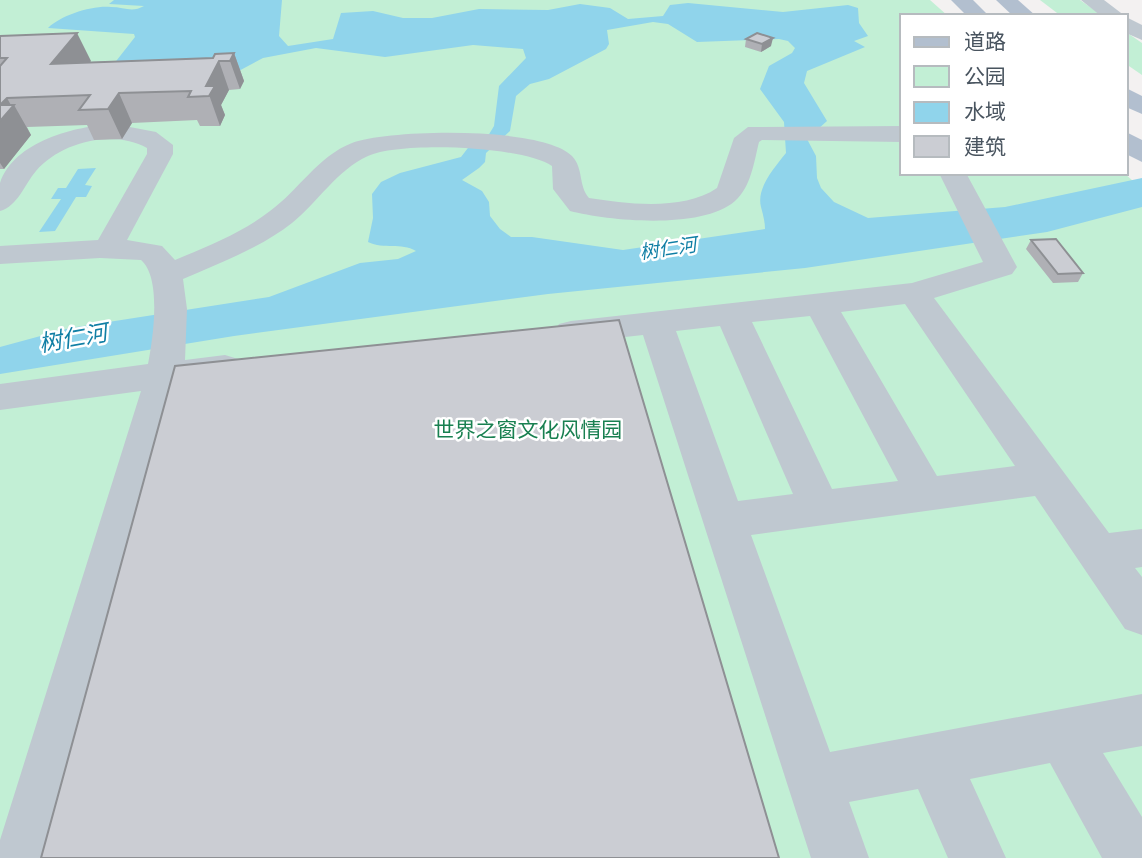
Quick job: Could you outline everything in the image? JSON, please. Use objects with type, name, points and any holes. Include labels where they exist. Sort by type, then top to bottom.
[{"type":"main road","points":[[961,0],[977,14]]},
{"type":"main road","points":[[1006,0],[1024,14]]},
{"type":"main road","points":[[1128,142],[1142,154]]},
{"type":"lane","points":[[1091,0],[1112,14]]},
{"type":"lane","points":[[168,281],[254,236],[283,216],[323,177],[363,149],[407,141],[463,142],[542,151],[560,159],[568,170],[567,189],[580,205],[644,211],[709,205],[720,200],[729,192],[747,138],[757,132],[774,130],[900,134]]},
{"type":"lane","points":[[0,202],[33,159],[62,142],[113,132],[136,134],[153,140],[160,145],[160,154],[107,250]]},
{"type":"lane","points":[[533,336],[914,293],[1001,267],[957,182]]},
{"type":"lane","points":[[0,255],[107,250],[152,253],[161,260],[168,281],[166,366],[23,858]]},
{"type":"lane","points":[[914,293],[1046,478],[1121,551],[1140,608]]},
{"type":"lane","points":[[820,304],[926,494]]},
{"type":"lane","points":[[731,314],[820,508]]},
{"type":"lane","points":[[656,322],[839,858]]},
{"type":"lane","points":[[0,397],[166,366],[259,365]]},
{"type":"lane","points":[[724,521],[1046,478]]},
{"type":"lane","points":[[814,782],[1142,720]]},
{"type":"lane","points":[[1063,735],[1134,858]]},
{"type":"lane","points":[[933,760],[976,858]]},
{"type":"green space","name":"世界之窗文化风情园","points":[[0,0],[930,0],[946,14],[900,14],[900,175],[1126,175],[1142,189],[1142,858],[0,858]]},
{"type":"green space","points":[[1040,0],[1080,0],[1100,14],[1058,14]]},
{"type":"green space","points":[[1128,33],[1142,43],[1142,75],[1128,65]]},
{"type":"water","name":"树仁河","points":[[114,0],[282,0],[279,36],[288,46],[333,39],[341,13],[373,11],[403,18],[432,18],[479,9],[548,10],[580,4],[610,8],[628,19],[663,16],[670,5],[688,3],[783,12],[848,5],[858,8],[859,23],[868,36],[854,41],[865,47],[807,71],[804,83],[827,121],[807,139],[816,156],[817,178],[821,188],[834,202],[868,218],[1005,207],[1142,178],[1142,207],[1047,232],[805,268],[548,294],[234,336],[0,374],[0,347],[70,328],[269,297],[360,263],[398,259],[416,251],[368,242],[373,218],[372,194],[381,182],[400,173],[461,157],[471,144],[488,136],[494,126],[499,86],[526,58],[523,49],[473,45],[385,57],[316,48],[263,58],[235,73],[106,74],[135,37],[134,34],[48,28],[69,15],[87,9],[132,9],[144,6],[109,4]],"holes":[[[653,22],[668,24],[697,42],[779,39],[788,41],[795,48],[792,53],[769,66],[760,89],[784,122],[786,153],[767,178],[761,193],[765,229],[623,250],[532,237],[511,237],[500,229],[490,216],[489,202],[482,191],[462,180],[485,162],[486,153],[510,131],[516,96],[530,84],[549,79],[606,49],[609,44],[607,30]]]},
{"type":"water","points":[[96,168],[85,185],[92,186],[86,197],[76,197],[55,231],[39,232],[61,199],[51,199],[58,188],[66,188],[78,169]]},
{"type":"building","points":[[77,33],[51,64],[213,58],[215,54],[234,53],[230,61],[219,61],[206,86],[215,86],[209,96],[188,97],[191,91],[119,93],[108,109],[79,110],[90,95],[7,98],[0,105],[0,66],[7,58],[0,58],[0,36]]},
{"type":"building","points":[[757,33],[773,38],[762,44],[746,39]]},
{"type":"building","points":[[0,105],[14,105],[0,121]]},
{"type":"building","points":[[1056,239],[1083,273],[1058,274],[1031,240]]},
{"type":"building","points":[[619,320],[779,858],[41,858],[175,366]]}]
